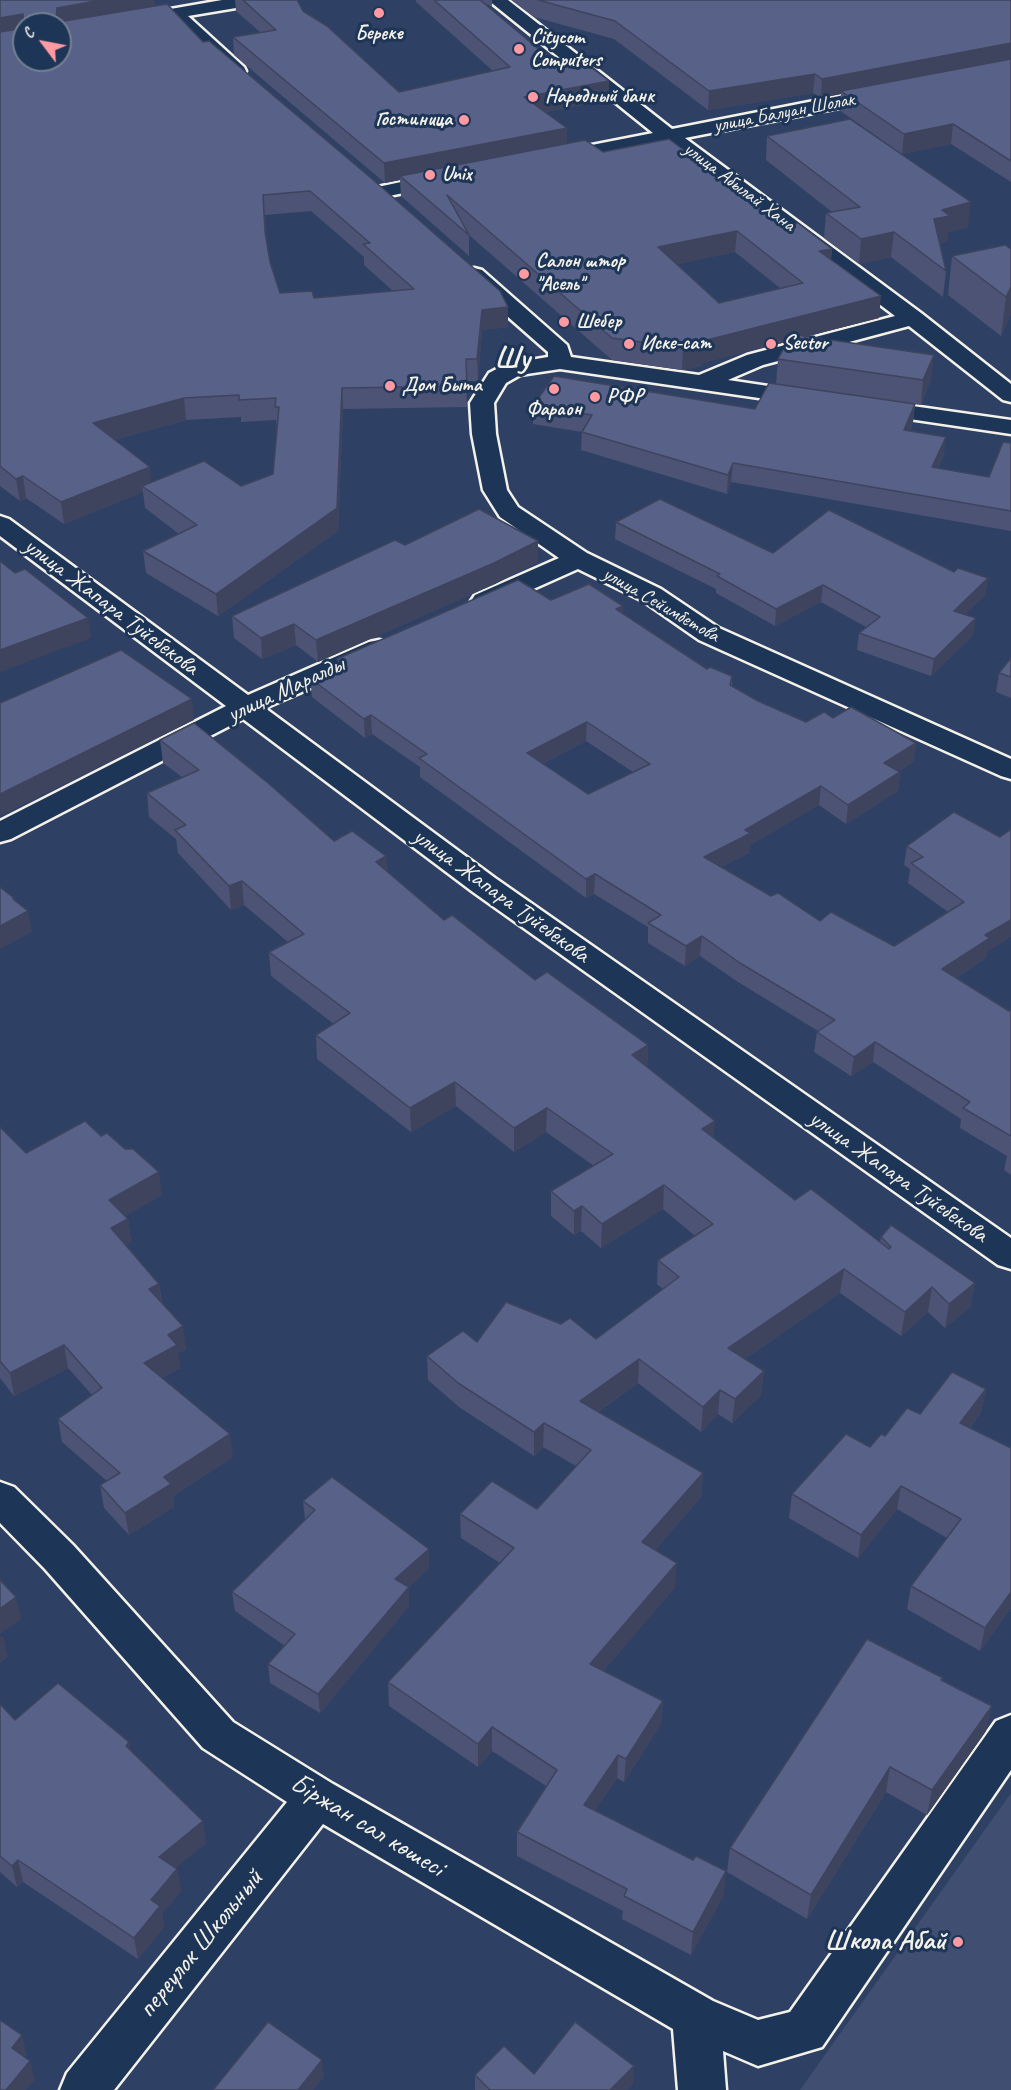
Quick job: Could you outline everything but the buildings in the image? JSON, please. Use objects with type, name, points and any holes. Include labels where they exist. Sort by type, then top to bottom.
[{"type":"street","points":[[140,19],[254,0]]},
{"type":"street","name":"улица Абылай Хана","points":[[497,0],[668,135],[913,318],[1011,395]]},
{"type":"street","points":[[174,13],[248,80]]},
{"type":"street","name":"улица Балуан Шолак","points":[[530,162],[899,91]]},
{"type":"street","points":[[381,192],[461,176]]},
{"type":"street","points":[[455,257],[559,350],[560,362]]},
{"type":"street","points":[[700,383],[754,360],[913,318]]},
{"type":"street","name":"улица Сейимбетова","points":[[1011,427],[560,362],[514,369],[497,378],[482,404],[484,434],[495,490],[509,512],[578,559],[652,595],[709,634],[1011,770]]},
{"type":"street","name":"улица Жапара Туйебекова","points":[[0,524],[484,885],[1011,1256]]},
{"type":"street","points":[[460,611],[578,559]]},
{"type":"street","name":"улица Маралды","points":[[0,833],[245,707],[406,635]]},
{"type":"street","name":"Біржан сал көшесі","points":[[0,1498],[59,1557],[218,1735],[317,1798],[696,2017],[758,2043],[806,2031],[1011,1734]]},
{"type":"street","name":"переулок Школьный","points":[[84,2090],[317,1798]]},
{"type":"street","points":[[696,2017],[702,2090]]},
{"type":"shaded area","name":"Школа Абай","points":[[1011,1793],[1011,2090],[800,2090]]},
{"type":"place","name":"Береке","points":[[379,13]]},
{"type":"place","name":"Citycom Computers","points":[[519,49]]},
{"type":"place","name":"Народный банк","points":[[533,97]]},
{"type":"place","name":"Гостиница","points":[[464,120]]},
{"type":"place","name":"Unix","points":[[430,175]]},
{"type":"place","name":"Салон штор \"Асель\"","points":[[524,274]]},
{"type":"place","name":"Шебер","points":[[564,322]]},
{"type":"place","name":"Иске-сат","points":[[629,344]]},
{"type":"place","name":"Sector","points":[[771,344]]},
{"type":"place","name":"Дом Быта","points":[[390,386]]},
{"type":"place","name":"Фараон","points":[[554,389]]},
{"type":"place","name":"РФР","points":[[595,397]]},
{"type":"place","name":"Школа Абай","points":[[958,1942]]},
{"type":"district","name":"Шу","points":[[512,359]]}]
